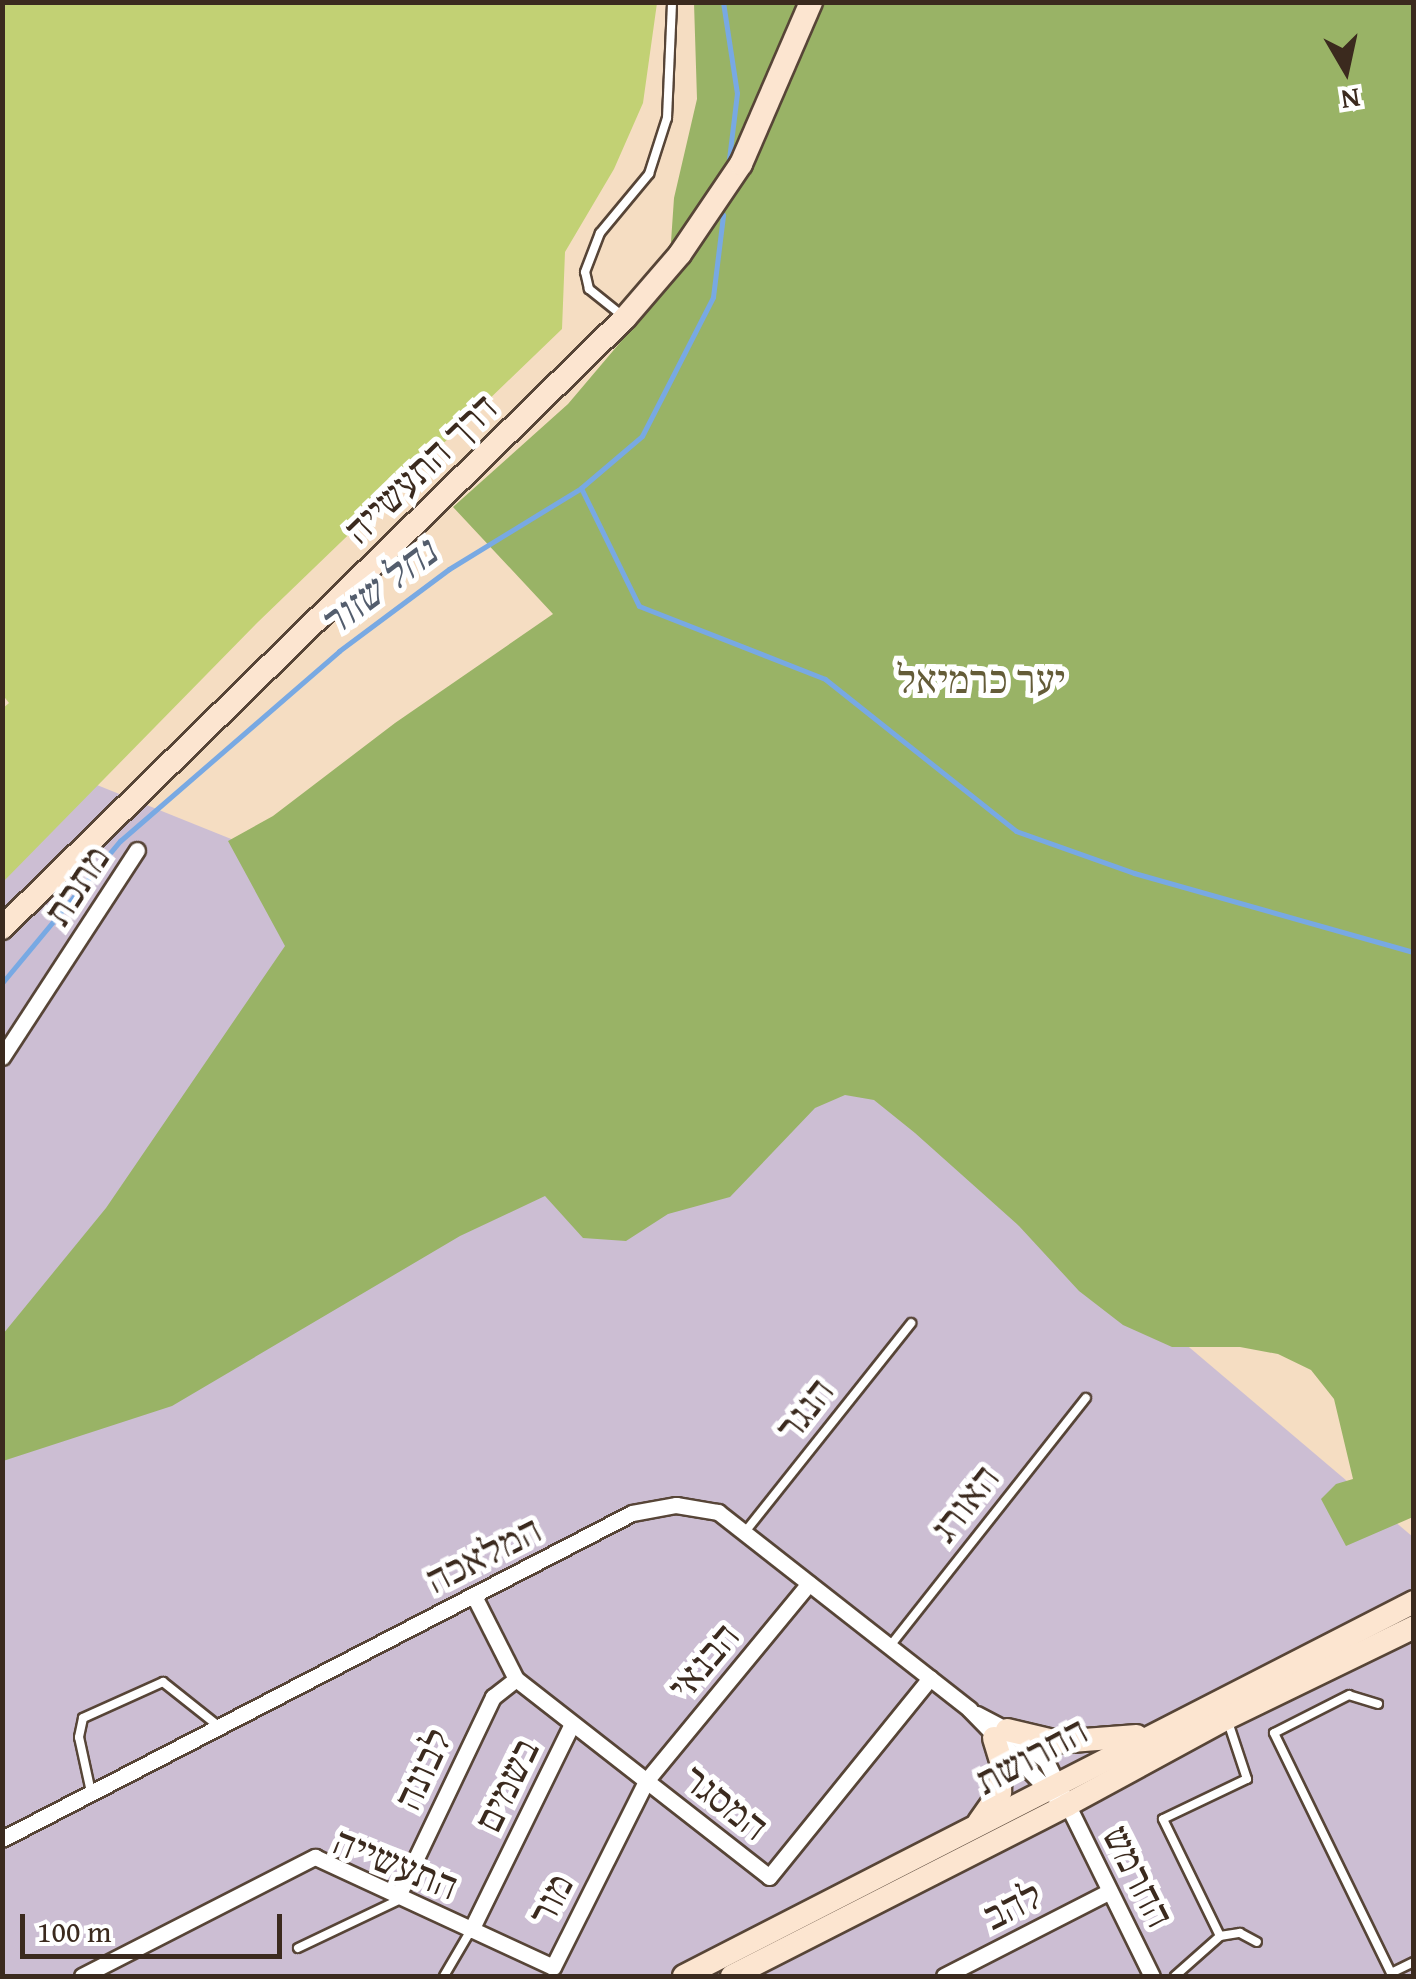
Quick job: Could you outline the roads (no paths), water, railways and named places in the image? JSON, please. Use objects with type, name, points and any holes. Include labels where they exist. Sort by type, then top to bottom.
[{"type":"street","name":"דרך התעשייה","points":[[2,928],[625,318],[680,254],[742,164],[811,2]]},
{"type":"street","name":"מתכת","points":[[2,1057],[138,850]]},
{"type":"street","name":"המלאכה","points":[[2,1839],[632,1513],[655,1507],[697,1506],[718,1512],[1000,1734],[1046,1761],[1053,1786],[1066,1806]]},
{"type":"street","name":"הבנאי","points":[[646,1780],[810,1583]]},
{"type":"street","name":"המסגר","points":[[474,1596],[516,1679],[769,1877],[930,1678]]},
{"type":"street","name":"החרושת","points":[[684,1976],[1414,1602]]},
{"type":"street","name":"החרושת","points":[[732,1976],[1066,1806],[1227,1718],[1414,1627]]},
{"type":"street","name":"לבונה","points":[[401,1897],[493,1697],[516,1679]]},
{"type":"street","name":"בשמים","points":[[471,1930],[572,1724]]},
{"type":"street","points":[[971,1829],[1000,1792],[1000,1734],[1058,1742],[1155,1733]]},
{"type":"street","name":"מור","points":[[471,1930],[553,1967],[646,1780]]},
{"type":"street","name":"החרמש","points":[[1066,1806],[1152,1976]]},
{"type":"street","name":"התעשייה","points":[[82,1976],[315,1858],[471,1930]]},
{"type":"street","name":"להב","points":[[944,1976],[1110,1891]]},
{"type":"lane","points":[[625,318],[589,289],[585,272],[600,232],[648,174],[655,156],[667,118],[672,2]]},
{"type":"lane","name":"הנגר","points":[[745,1532],[910,1323]]},
{"type":"lane","name":"האורג","points":[[890,1646],[1086,1398]]},
{"type":"lane","points":[[91,1792],[78,1738],[83,1718],[163,1682],[217,1725]]},
{"type":"lane","points":[[1378,1704],[1350,1694],[1274,1734],[1391,1973],[1414,1962]]},
{"type":"lane","points":[[1220,1936],[1163,1819],[1247,1778],[1227,1718]]},
{"type":"lane","points":[[298,1948],[401,1897]]},
{"type":"lane","points":[[444,1976],[471,1930]]},
{"type":"lane","points":[[1175,1976],[1220,1936],[1240,1932],[1256,1942]]},
{"type":"waterway","name":"נחל שזור","points":[[723,2],[737,93],[729,159]]},
{"type":"waterway","name":"נחל שזור","points":[[2,983],[120,841],[339,651],[449,569],[581,488],[642,436],[713,297],[723,215]]},
{"type":"waterway","points":[[581,488],[639,606],[825,679],[1016,831],[1134,873],[1414,952]]},
{"type":"park label","name":"יער כרמיאל","points":[[981,679]]}]
